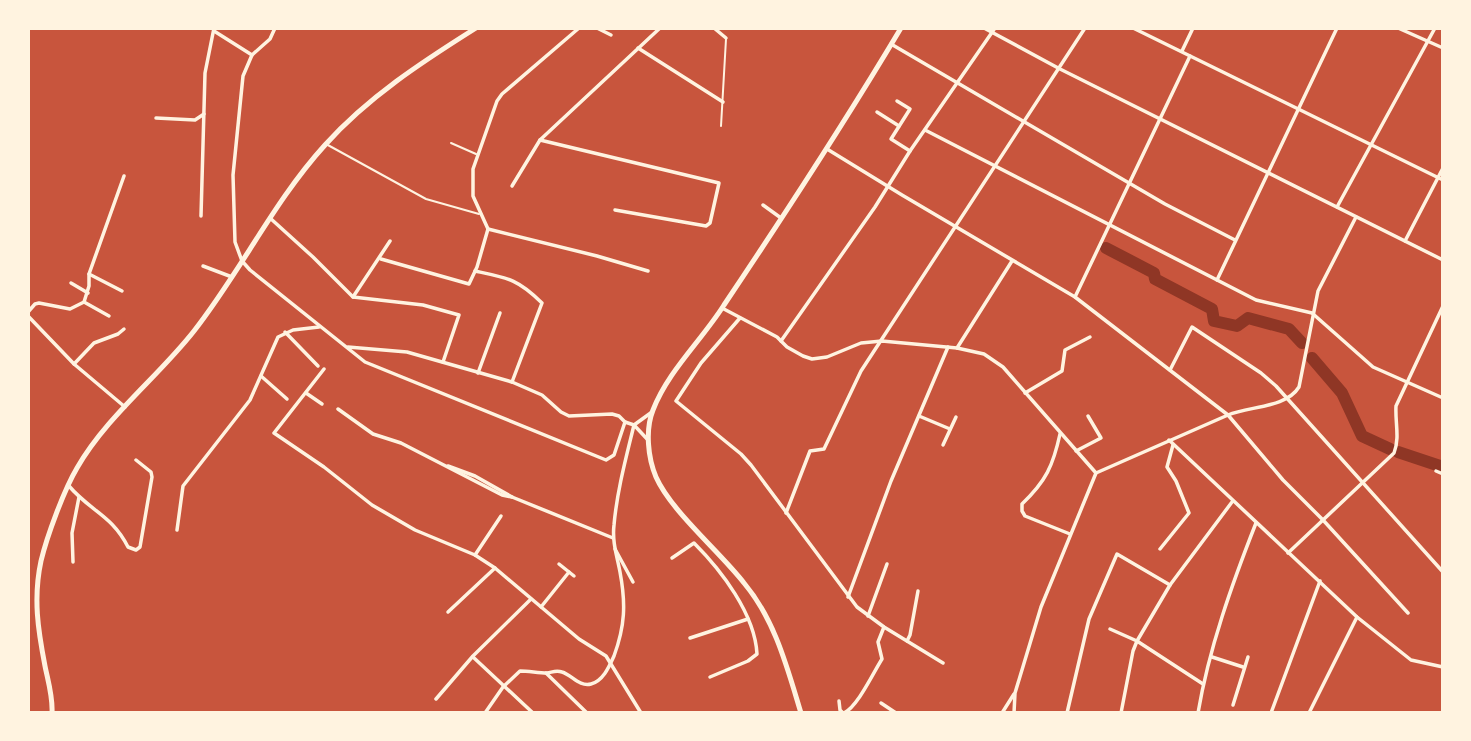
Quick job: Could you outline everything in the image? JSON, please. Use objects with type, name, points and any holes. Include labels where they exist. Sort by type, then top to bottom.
[{"type":"main road","points":[[52,713],[38,631],[36,591],[42,558],[77,468],[125,407],[193,332],[270,219],[326,144],[357,113],[396,81],[475,28]]},
{"type":"main road","points":[[801,713],[782,650],[762,608],[725,559],[664,491],[652,464],[652,412],[664,386],[722,309],[901,28]]},
{"type":"street","points":[[275,28],[274,35],[252,55],[243,76],[233,175],[235,242],[242,261],[319,327],[365,362],[606,460],[614,455],[625,422]]},
{"type":"street","points":[[381,258],[469,285],[488,229],[473,196],[472,183],[477,154],[497,101],[579,28]]},
{"type":"street","points":[[597,28],[611,35]]},
{"type":"street","points":[[512,186],[541,139],[660,28]]},
{"type":"street","points":[[714,28],[726,38]]},
{"type":"street","points":[[984,28],[1060,69],[1443,260]]},
{"type":"street","points":[[781,341],[995,28]]},
{"type":"street","points":[[786,513],[810,450],[824,449],[847,396],[954,226],[1085,28]]},
{"type":"street","points":[[1133,28],[1441,179]]},
{"type":"street","points":[[1182,52],[1193,28]]},
{"type":"street","points":[[1217,280],[1338,28]]},
{"type":"street","points":[[1398,28],[1443,48]]},
{"type":"street","points":[[1338,207],[1435,28]]},
{"type":"street","points":[[201,216],[205,73],[214,30],[252,55]]},
{"type":"street","points":[[891,44],[1165,204],[1234,240]]},
{"type":"street","points":[[638,48],[723,102]]},
{"type":"street","points":[[1075,297],[1190,56]]},
{"type":"street","points":[[897,101],[910,109],[891,139],[910,151]]},
{"type":"street","points":[[877,112],[900,126]]},
{"type":"street","points":[[156,118],[195,120],[204,114]]},
{"type":"street","points":[[925,130],[996,164],[1256,300],[1312,313],[1373,367],[1443,398]]},
{"type":"street","points":[[541,139],[719,183],[710,223],[706,226],[615,210]]},
{"type":"street","points":[[826,148],[1075,297],[1228,415],[1283,480],[1408,613]]},
{"type":"street","points":[[1405,242],[1441,179],[1443,168]]},
{"type":"street","points":[[124,176],[89,274],[88,293],[84,302],[70,309],[38,303],[34,304],[28,314],[74,364],[125,407]]},
{"type":"street","points":[[763,205],[781,218]]},
{"type":"street","points":[[1014,713],[1015,693],[1041,607],[1096,473],[1243,409],[1287,400],[1299,387],[1318,291],[1356,217]]},
{"type":"street","points":[[270,219],[353,297],[423,305],[459,315],[443,362]]},
{"type":"street","points":[[488,229],[648,271]]},
{"type":"street","points":[[353,297],[390,242]]},
{"type":"street","points":[[957,348],[1013,260]]},
{"type":"street","points":[[203,266],[232,276]]},
{"type":"street","points":[[475,271],[524,285],[542,303],[512,382]]},
{"type":"street","points":[[89,274],[122,291]]},
{"type":"street","points":[[71,283],[88,293]]},
{"type":"street","points":[[84,302],[109,316]]},
{"type":"street","points":[[1289,553],[1394,453],[1399,436],[1396,406],[1443,306]]},
{"type":"street","points":[[722,309],[812,359],[827,357],[861,343],[882,341],[957,348],[984,354],[995,360],[1096,473]]},
{"type":"street","points":[[478,373],[500,313]]},
{"type":"street","points":[[740,318],[701,363],[676,401],[741,454],[848,597],[884,627],[943,663]]},
{"type":"street","points":[[177,530],[183,486],[244,409],[274,344],[285,332],[319,327]]},
{"type":"street","points":[[1170,370],[1192,327],[1261,373],[1443,572]]},
{"type":"street","points":[[74,364],[94,343],[124,329]]},
{"type":"street","points":[[285,332],[318,366]]},
{"type":"street","points":[[1025,393],[1062,371],[1065,351],[1090,337]]},
{"type":"street","points":[[346,347],[407,352],[512,382],[533,390],[569,416],[619,416],[634,425],[650,442]]},
{"type":"street","points":[[848,597],[891,481],[948,347]]},
{"type":"street","points":[[324,369],[274,433],[324,467],[372,505],[415,530],[475,555],[495,568],[579,639],[606,656],[639,712]]},
{"type":"street","points":[[261,376],[287,399]]},
{"type":"street","points":[[306,393],[321,404]]},
{"type":"street","points":[[338,409],[373,434],[401,443],[446,466],[475,476],[512,497],[613,538]]},
{"type":"street","points":[[485,713],[503,687],[520,671],[546,673],[557,670],[589,685],[601,679],[610,664],[624,624],[622,583],[613,538],[617,498],[634,425],[652,412]]},
{"type":"street","points":[[919,416],[950,429]]},
{"type":"street","points":[[1076,451],[1101,438],[1088,416]]},
{"type":"street","points":[[943,445],[956,417]]},
{"type":"street","points":[[1060,434],[1055,460],[1035,491],[1022,504],[1021,511],[1025,516],[1070,534]]},
{"type":"street","points":[[1169,440],[1357,617],[1411,660],[1443,667]]},
{"type":"street","points":[[1160,549],[1189,513],[1167,467],[1173,445]]},
{"type":"street","points":[[69,486],[115,525],[131,549],[140,547],[152,477],[150,472],[135,460]]},
{"type":"street","points":[[1436,471],[1443,474]]},
{"type":"street","points":[[73,562],[72,533],[79,497]]},
{"type":"street","points":[[1121,713],[1137,641],[1170,584],[1232,502]]},
{"type":"street","points":[[475,555],[501,516]]},
{"type":"street","points":[[1198,713],[1203,684],[1231,588],[1256,523]]},
{"type":"street","points":[[672,558],[694,543],[717,567],[748,619],[756,642],[757,654],[748,661],[710,677]]},
{"type":"street","points":[[614,548],[619,552],[633,582]]},
{"type":"street","points":[[1067,713],[1084,634],[1117,554],[1170,584]]},
{"type":"street","points":[[717,567],[725,559]]},
{"type":"street","points":[[559,564],[574,576]]},
{"type":"street","points":[[868,615],[887,564]]},
{"type":"street","points":[[448,612],[495,568]]},
{"type":"street","points":[[541,607],[569,572]]},
{"type":"street","points":[[1273,712],[1320,581]]},
{"type":"street","points":[[907,641],[918,591]]},
{"type":"street","points":[[436,699],[473,656],[531,599]]},
{"type":"street","points":[[1309,713],[1357,617]]},
{"type":"street","points":[[690,638],[748,619]]},
{"type":"street","points":[[839,701],[840,710],[849,712],[882,659],[878,642],[884,627]]},
{"type":"street","points":[[1110,629],[1137,641],[1203,684]]},
{"type":"street","points":[[473,656],[533,713]]},
{"type":"street","points":[[1212,657],[1244,667]]},
{"type":"street","points":[[1233,705],[1248,657]]},
{"type":"street","points":[[546,673],[587,713]]},
{"type":"street","points":[[1002,713],[1015,693]]},
{"type":"street","points":[[881,703],[894,712]]},
{"type":"lane","points":[[721,126],[726,38]]},
{"type":"lane","points":[[451,143],[477,154]]},
{"type":"lane","points":[[326,144],[426,199],[480,214]]},
{"type":"waterway","points":[[1106,248],[1154,273],[1155,279],[1212,309],[1214,321],[1237,326],[1248,318],[1289,329],[1302,343]]},
{"type":"waterway","points":[[1312,358],[1342,393],[1362,436],[1390,449]]},
{"type":"waterway","points":[[1398,452],[1443,467]]}]
